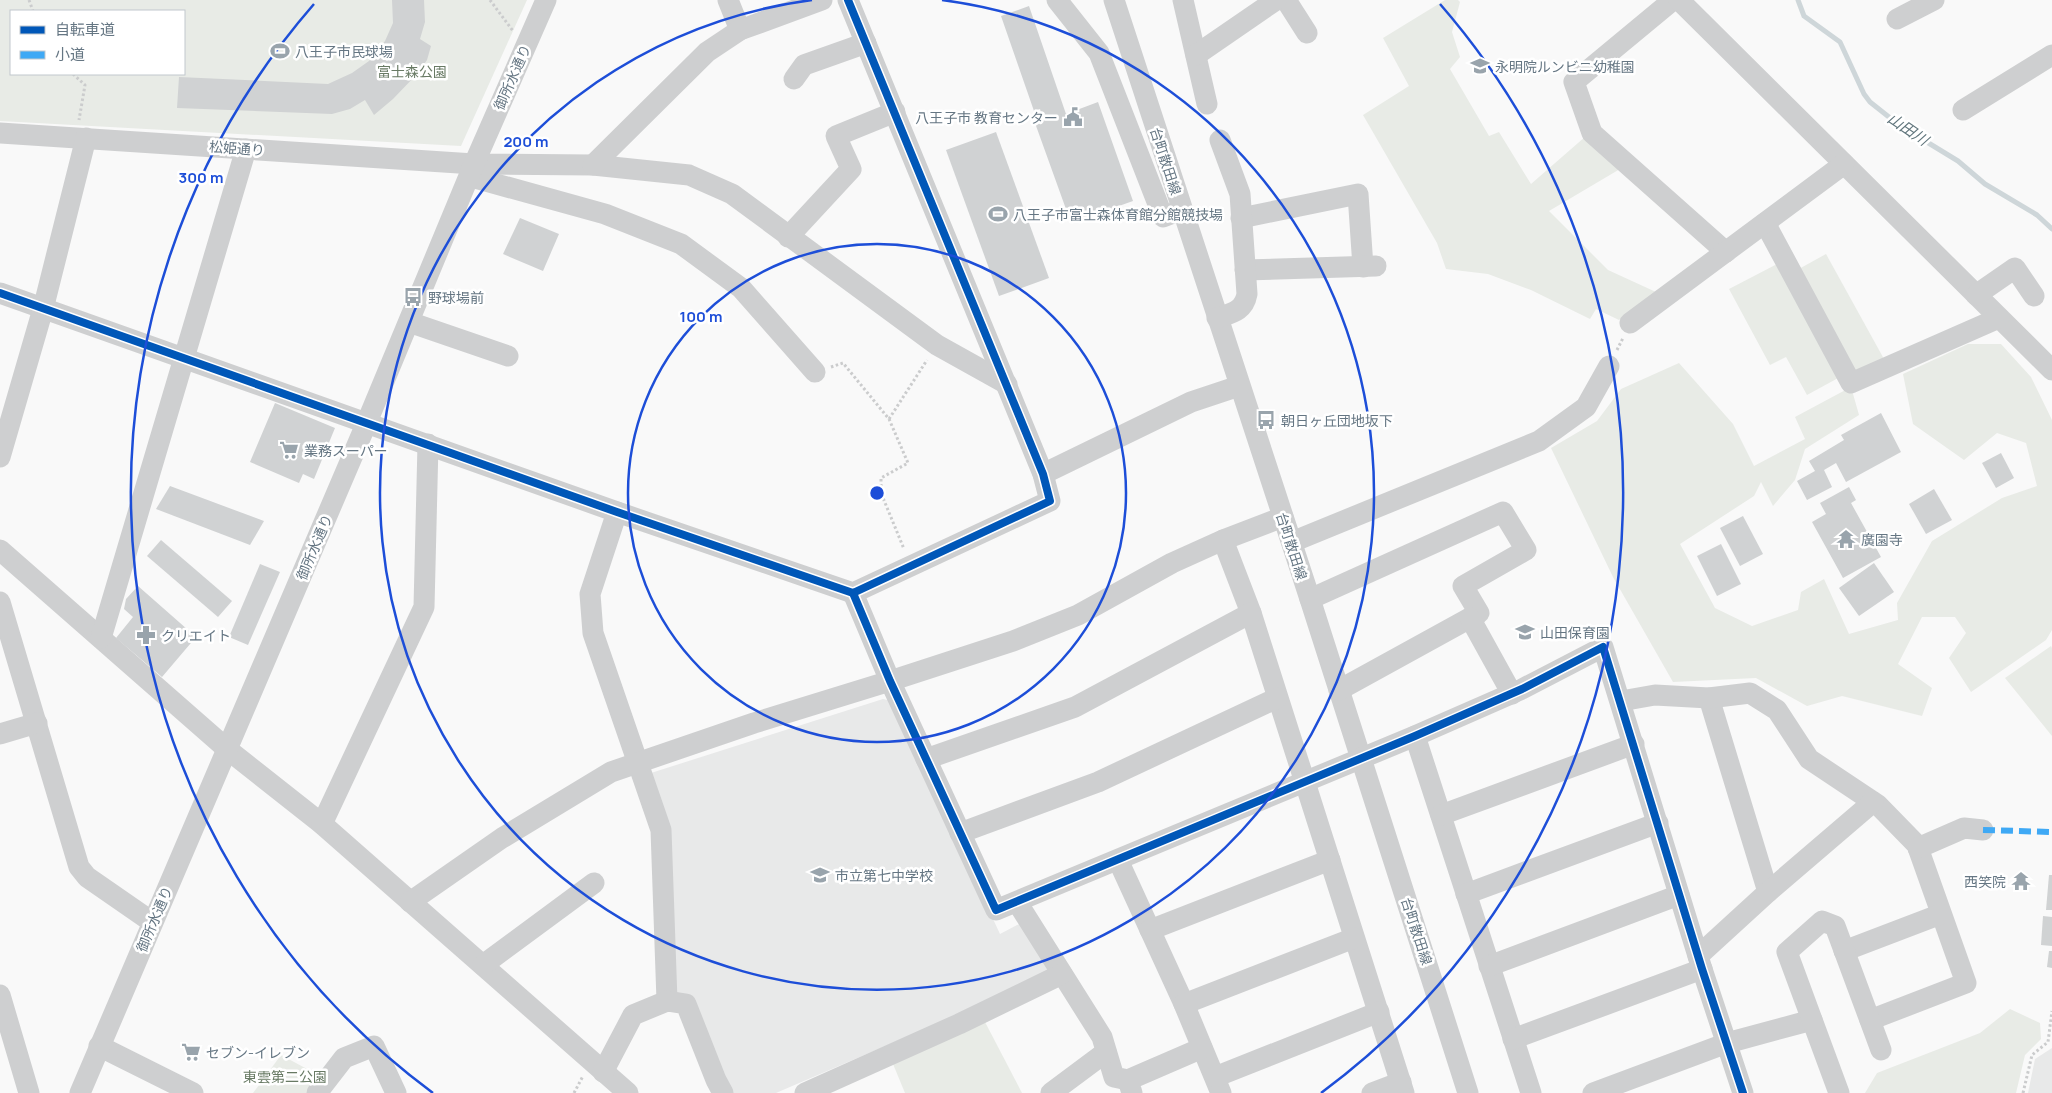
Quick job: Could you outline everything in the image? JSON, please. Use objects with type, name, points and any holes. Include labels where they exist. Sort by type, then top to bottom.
[{"type":"street","name":"御所水通り","points":[[80,1093],[546,0]]},
{"type":"street","points":[[728,0],[740,30]]},
{"type":"street","points":[[593,166],[707,52],[740,30],[822,0]]},
{"type":"street","points":[[0,293],[617,512],[853,593],[1050,501],[1043,474],[848,0]]},
{"type":"street","points":[[1057,0],[1099,53],[1163,217],[1181,210]]},
{"type":"street","name":"台町散田線","points":[[1114,0],[1181,210],[1340,690],[1468,1093]]},
{"type":"street","points":[[1183,0],[1207,104]]},
{"type":"street","points":[[1196,55],[1276,0]]},
{"type":"street","points":[[1286,0],[1307,33]]},
{"type":"street","points":[[1674,0],[1574,82],[1592,133],[1726,252]]},
{"type":"street","points":[[1679,0],[2052,370]]},
{"type":"street","points":[[1897,19],[1934,0]]},
{"type":"street","points":[[794,79],[804,64],[866,43]]},
{"type":"street","points":[[1963,110],[2052,55]]},
{"type":"street","points":[[788,237],[851,170],[836,136],[895,112]]},
{"type":"street","name":"松姫通り","points":[[0,133],[82,131],[246,149],[473,170]]},
{"type":"street","points":[[0,457],[43,309],[82,131]]},
{"type":"street","points":[[1217,318],[1239,310],[1245,304],[1247,294],[1240,194],[1220,140]]},
{"type":"street","points":[[101,638],[246,149]]},
{"type":"street","points":[[1630,323],[1844,164]]},
{"type":"street","points":[[473,170],[593,166],[689,175],[732,194],[937,345],[1006,384]]},
{"type":"street","points":[[473,170],[605,214],[682,244],[741,288],[815,372]]},
{"type":"street","points":[[1241,218],[1358,194],[1370,267],[1245,270]]},
{"type":"street","points":[[1765,223],[1851,383],[2000,318]]},
{"type":"street","points":[[1976,295],[2015,268],[2034,296]]},
{"type":"street","points":[[409,322],[508,356]]},
{"type":"street","points":[[1292,542],[1539,441],[1586,407],[1609,366]]},
{"type":"street","points":[[1043,474],[1191,402],[1240,386]]},
{"type":"street","points":[[322,824],[424,607],[428,444]]},
{"type":"street","points":[[617,512],[590,594],[593,634],[661,830],[667,1001]]},
{"type":"street","points":[[1310,599],[1503,512],[1526,550],[1463,586],[1479,613],[1340,690]]},
{"type":"street","points":[[410,902],[510,833],[611,772],[754,723],[890,682],[1013,641],[1078,614],[1172,563],[1223,540],[1283,517]]},
{"type":"street","points":[[1223,540],[1251,613],[1402,1087],[1372,1093]]},
{"type":"street","points":[[0,550],[227,749],[322,824],[628,1093]]},
{"type":"street","points":[[853,593],[890,682],[996,910],[1415,736],[1512,694],[1604,647],[1700,962],[1743,1093]]},
{"type":"street","points":[[0,602],[79,867],[87,877],[152,922]]},
{"type":"street","points":[[926,759],[1075,706],[1251,613]]},
{"type":"street","points":[[1470,618],[1512,694]]},
{"type":"street","points":[[1621,700],[1655,696],[1709,698],[1750,693],[1777,710],[1809,759],[1878,805],[1918,848],[1966,983],[1870,1020]]},
{"type":"street","points":[[960,833],[1098,782],[1277,698]]},
{"type":"street","points":[[1709,698],[1768,892]]},
{"type":"street","points":[[0,734],[37,723]]},
{"type":"street","points":[[1415,736],[1531,1093]]},
{"type":"street","points":[[1441,815],[1634,744]]},
{"type":"street","points":[[1513,1038],[1700,962],[1768,892],[1873,802]]},
{"type":"street","points":[[1466,894],[1658,823]]},
{"type":"street","points":[[1918,848],[1964,828],[1983,830]]},
{"type":"street","points":[[1118,860],[1184,1004],[1218,1085],[1379,1012]]},
{"type":"street","points":[[1150,930],[1330,860]]},
{"type":"street","points":[[483,965],[594,883]]},
{"type":"street","points":[[1489,966],[1680,896]]},
{"type":"street","points":[[1017,902],[1102,1037],[1114,1077],[1130,1086],[1202,1048]]},
{"type":"street","points":[[1844,951],[1941,914]]},
{"type":"street","points":[[1839,1093],[1787,952],[1822,921],[1835,926],[1881,1050]]},
{"type":"street","points":[[1184,1004],[1354,938]]},
{"type":"street","points":[[805,1093],[959,1024],[1062,974]]},
{"type":"street","points":[[0,995],[29,1093]]},
{"type":"street","points":[[603,1072],[633,1015],[667,1001],[686,1004],[723,1093]]},
{"type":"street","points":[[1593,1093],[1727,1044],[1812,1020]]},
{"type":"street","points":[[100,1046],[193,1093]]},
{"type":"street","points":[[323,1090],[344,1058],[374,1046],[396,1093]]},
{"type":"street","points":[[1051,1093],[1106,1052]]},
{"type":"path","points":[[490,0],[516,35]]},
{"type":"path","points":[[74,75],[84,85],[82,131]]},
{"type":"path","points":[[1609,366],[1630,323]]},
{"type":"path","points":[[888,419],[937,345]]},
{"type":"path","points":[[815,372],[843,364],[888,419],[908,463],[881,478],[881,493],[911,566]]},
{"type":"path","points":[[2023,1093],[2032,1056],[2048,1042],[2052,1011]]},
{"type":"shaded area","name":"市立第七中学校","points":[[883,699],[892,701],[1000,934],[1023,922],[1050,970],[1048,976],[776,1093],[732,1093],[668,993],[651,773]]},
{"type":"shaded area","points":[[2052,1048],[2052,1093],[2028,1093],[2035,1059]]},
{"type":"green space","name":"富士森公園","points":[[0,0],[527,0],[461,146],[0,121]]},
{"type":"green space","points":[[1445,0],[1458,0],[1460,2],[1452,32],[1460,57],[1450,69],[1489,136],[1499,132],[1531,184],[1586,136],[1620,169],[1549,211],[1608,270],[1656,292],[1619,320],[1596,309],[1590,319],[1531,290],[1488,274],[1446,269],[1437,243],[1363,115],[1409,86],[1383,38]]},
{"type":"green space","points":[[1826,254],[1884,359],[1855,375],[1797,270]]},
{"type":"green space","points":[[1779,263],[1840,377],[1807,395],[1786,357],[1770,365],[1729,289]]},
{"type":"green space","points":[[1968,344],[2001,344],[2031,377],[2052,420],[2052,630],[2046,640],[1971,692],[1949,658],[1966,633],[1955,617],[1922,617],[1898,664],[1932,688],[1922,716],[1842,696],[1807,706],[1756,678],[1673,682],[1613,577],[1551,448],[1597,421],[1621,389],[1679,363],[1733,424],[1754,466],[1805,439],[1795,417],[1851,387],[1859,415],[1805,449],[1795,480],[1773,506],[1761,482],[1754,496],[1680,544],[1715,608],[1752,626],[1798,610],[1801,592],[1824,579],[1849,634],[1898,620],[1897,603],[1932,541],[2002,498],[2037,486],[2026,443],[1997,433],[1964,460],[1913,424],[1903,374]]},
{"type":"green space","points":[[2051,646],[2052,648],[2052,736],[2005,678]]},
{"type":"green space","points":[[2010,1009],[2040,1023],[2041,1039],[2025,1055],[2016,1093],[1865,1093],[1877,1073],[1980,1033]]},
{"type":"green space","points":[[985,1022],[1022,1093],[905,1093],[893,1064]]},
{"type":"green space","name":"東雲第二公園","points":[[281,1055],[322,1077],[310,1093],[253,1093]]},
{"type":"building","points":[[392,0],[424,0],[425,22],[420,39],[431,46],[427,60],[418,73],[393,99],[374,115],[365,100],[350,109],[332,114],[177,108],[179,77],[328,84],[352,73],[369,61],[385,41],[393,23]]},
{"type":"building","name":"八王子市 教育センター","points":[[1029,6],[1066,114],[1098,102],[1133,201],[1071,223],[1035,123],[1043,120],[1040,109],[1034,111],[1001,16]]},
{"type":"building","name":"八王子市富士森体育館分館競技場","points":[[996,132],[1049,278],[999,296],[946,150]]},
{"type":"building","points":[[520,218],[559,234],[543,271],[503,254]]},
{"type":"building","points":[[275,403],[335,428],[314,479],[303,474],[299,483],[250,462]]},
{"type":"building","points":[[1881,413],[1901,452],[1846,482],[1836,463],[1824,470],[1832,487],[1807,500],[1797,481],[1815,471],[1809,461],[1844,440],[1841,435]]},
{"type":"building","points":[[2001,453],[2014,478],[1996,488],[1982,463]]},
{"type":"building","points":[[170,486],[264,521],[250,545],[156,509]]},
{"type":"building","name":"廣園寺","points":[[1849,487],[1856,500],[1851,503],[1881,557],[1843,578],[1812,522],[1826,514],[1820,503]]},
{"type":"building","points":[[1934,489],[1952,520],[1926,534],[1909,504]]},
{"type":"building","points":[[1743,516],[1763,554],[1740,566],[1720,528]]},
{"type":"building","points":[[161,540],[232,601],[218,617],[147,556]]},
{"type":"building","points":[[1721,544],[1741,584],[1717,596],[1697,556]]},
{"type":"building","points":[[1874,563],[1894,592],[1859,616],[1839,588]]},
{"type":"building","points":[[260,564],[280,572],[248,645],[229,637]]},
{"type":"building","points":[[138,586],[196,637],[162,677],[116,638],[133,617],[124,609],[126,599]]},
{"type":"building","points":[[2049,875],[2052,875],[2052,910],[2046,910]]},
{"type":"building","points":[[2043,916],[2052,917],[2052,946],[2041,945]]},
{"type":"building","points":[[2049,951],[2052,951],[2052,968],[2047,967]]},
{"type":"waterway","name":"山田川","points":[[1798,0],[1804,16],[1840,42],[1864,94],[1870,102],[1899,125],[1958,161],[1985,184],[2037,215],[2052,229]]},
{"type":"marked path","points":[[1983,830],[2052,832]]},
{"type":"cycle path","points":[[0,293],[617,512],[853,593],[1050,501],[1043,474],[848,0]]},
{"type":"cycle path","points":[[853,593],[890,681],[996,910],[1415,736],[1522,689],[1603,647],[1702,969],[1743,1093]]},
{"type":"place","name":"八王子市民球場","points":[[280,51]]},
{"type":"place","name":"永明院ルンビニ幼稚園","points":[[1480,66]]},
{"type":"place","name":"八王子市 教育センター","points":[[1073,117]]},
{"type":"place","name":"八王子市富士森体育館分館競技場","points":[[998,214]]},
{"type":"place","name":"野球場前","points":[[413,297]]},
{"type":"place","name":"朝日ヶ丘団地坂下","points":[[1266,420]]},
{"type":"place","name":"業務スーパー","points":[[289,450]]},
{"type":"place","name":"廣園寺","points":[[1846,539]]},
{"type":"place","name":"山田保育園","points":[[1525,632]]},
{"type":"place","name":"クリエイト","points":[[146,635]]},
{"type":"place","name":"市立第七中学校","points":[[820,875]]},
{"type":"place","name":"西笑院","points":[[2021,881]]},
{"type":"place","name":"セブン-イレブン","points":[[191,1052]]}]
